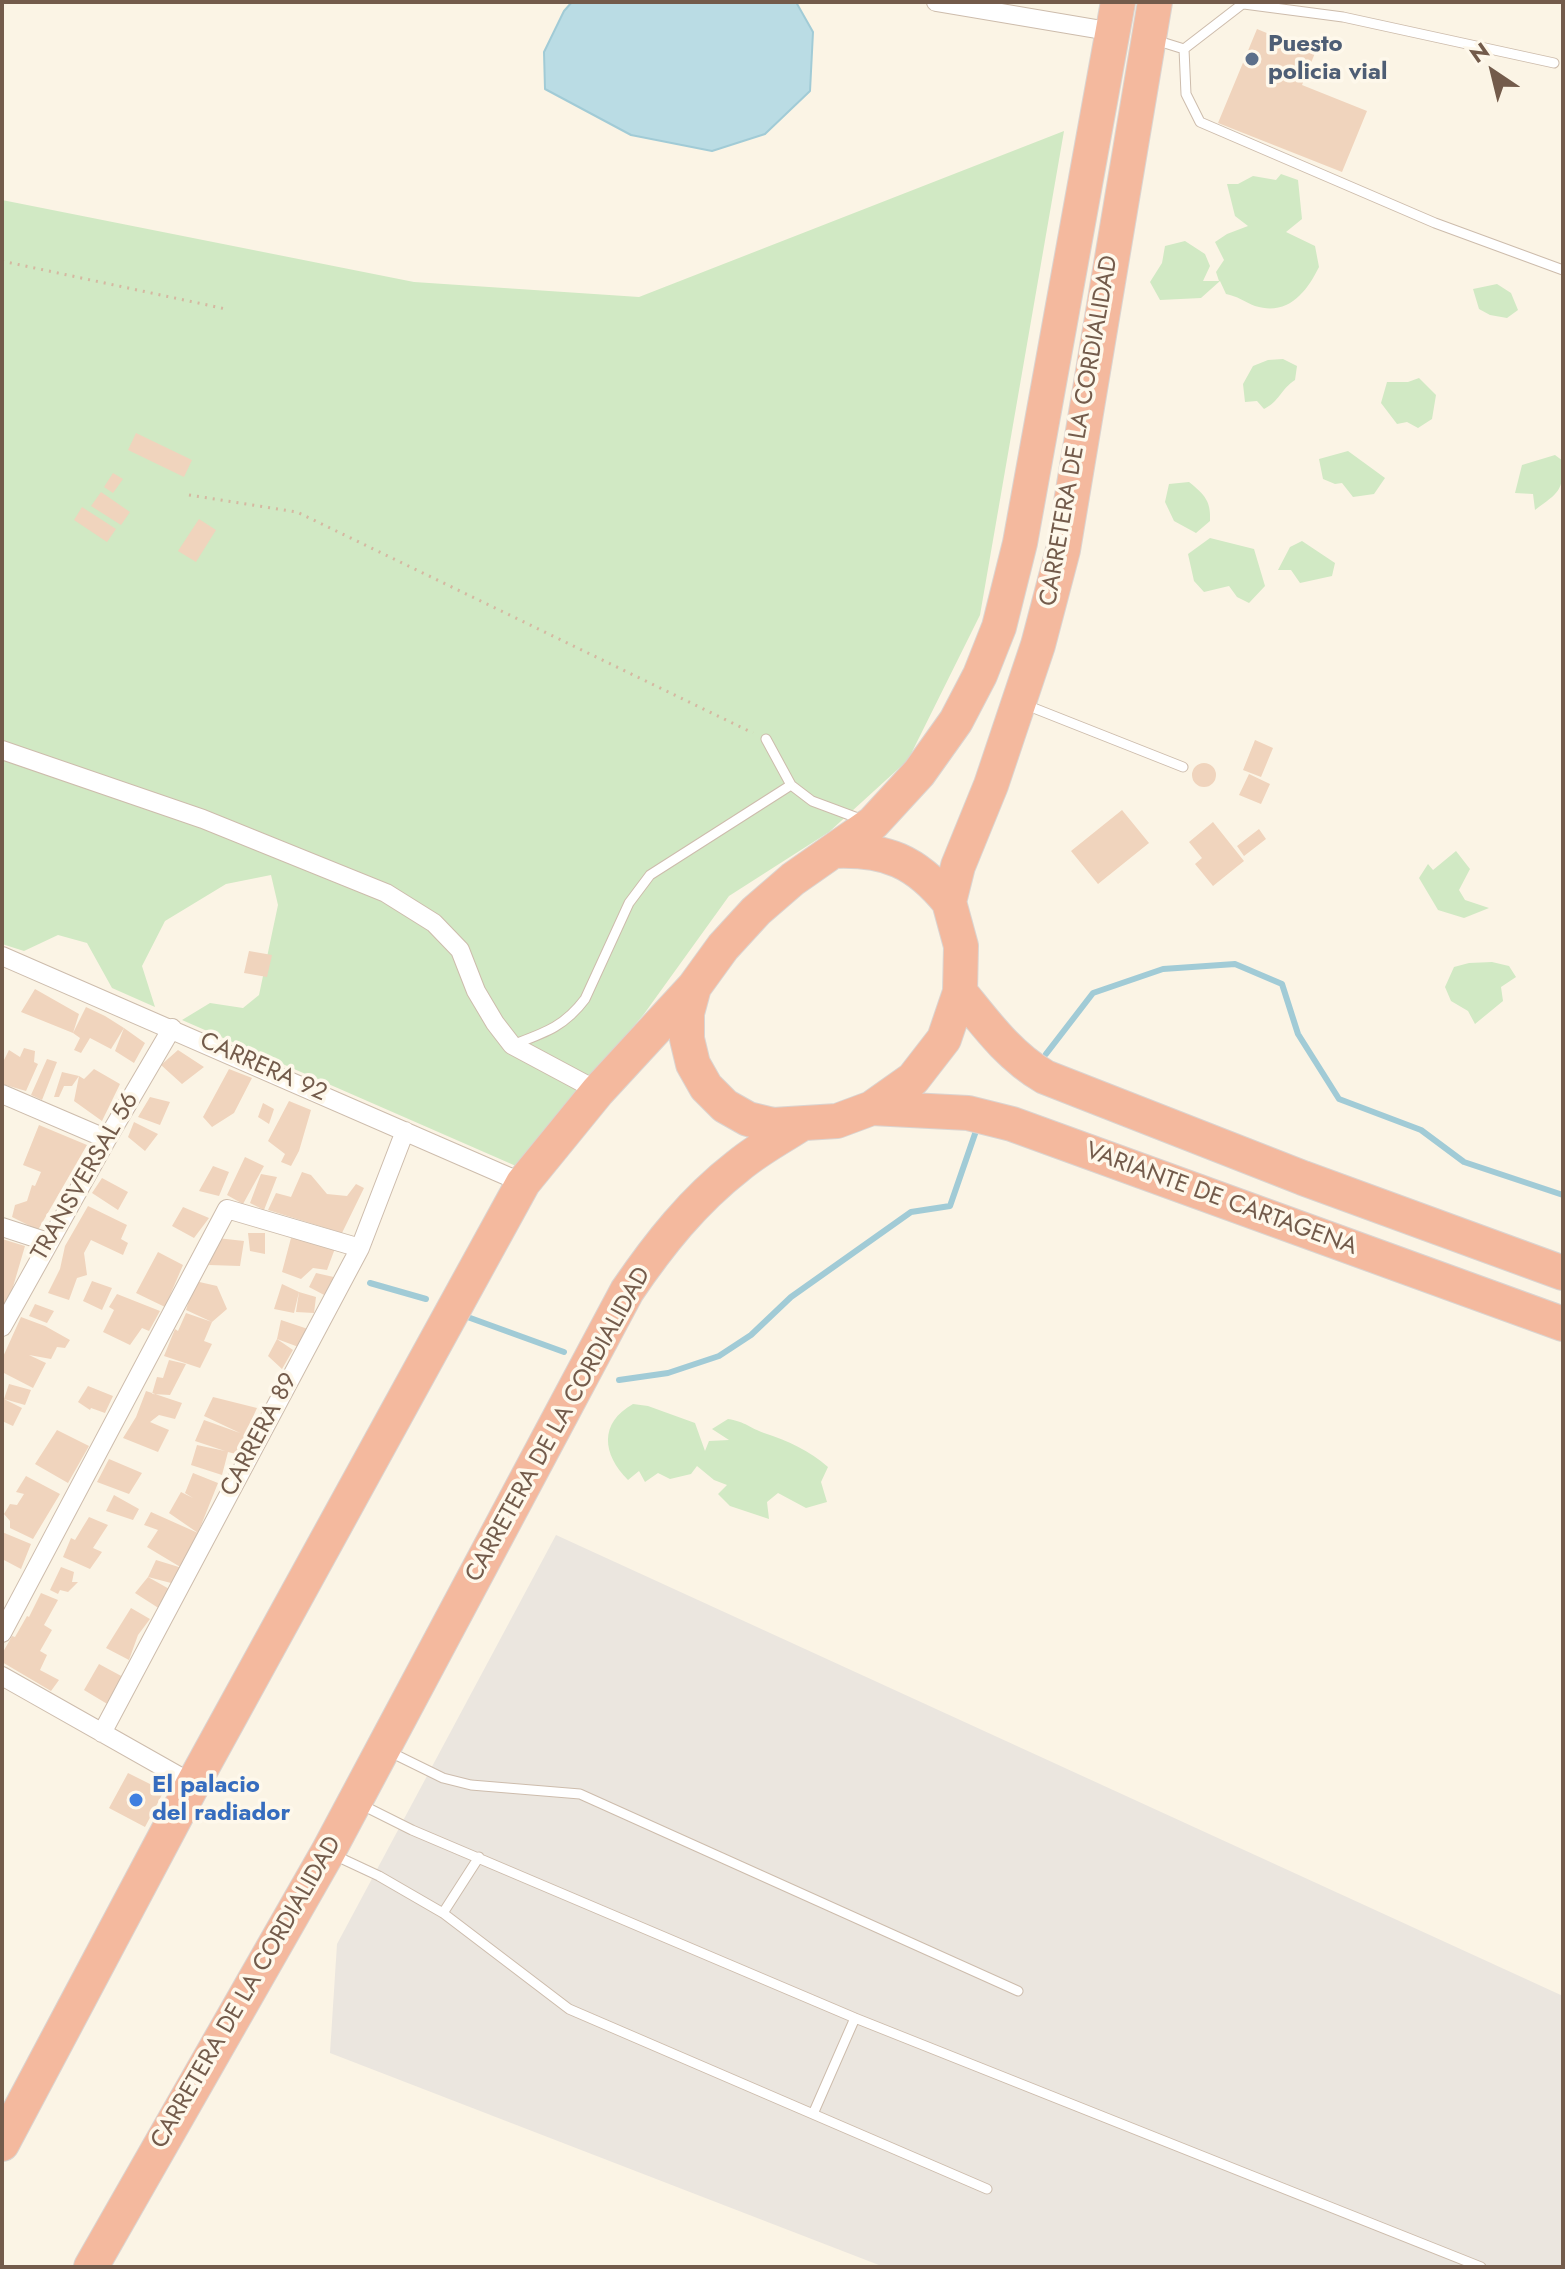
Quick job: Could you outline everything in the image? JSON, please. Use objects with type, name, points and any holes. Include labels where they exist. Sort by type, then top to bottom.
[{"type":"highway","name":"CARRETERA DE LA CORDIALIDAD","points":[[91,2267],[328,1852],[627,1291],[660,1243],[694,1205],[739,1165],[800,1125],[837,1121],[872,1108],[913,1079],[944,1039],[960,992],[961,946],[949,902],[958,866],[1020,702],[1063,550],[1155,2]]},
{"type":"highway","name":"CARRETERA DE LA CORDIALIDAD","points":[[2,2144],[193,1784],[523,1183],[598,1091],[694,987],[723,947],[756,911],[793,879],[873,823],[919,773],[956,721],[980,675],[999,627],[1020,543],[1116,17]]},
{"type":"highway","points":[[834,851],[861,850],[912,865],[933,881],[949,902]]},
{"type":"highway","points":[[694,987],[687,1013],[687,1039],[693,1064],[706,1087],[725,1106],[748,1119],[773,1125],[800,1125]]},
{"type":"highway","name":"VARIANTE DE CARTAGENA","points":[[960,992],[1001,1044],[1045,1077],[1303,1178],[1563,1273]]},
{"type":"highway","name":"VARIANTE DE CARTAGENA","points":[[872,1108],[968,1113],[1012,1124],[1563,1324]]},
{"type":"street","points":[[936,2],[1116,17]]},
{"type":"street","points":[[2,750],[203,819],[386,893],[434,923],[460,950],[476,991],[512,1045],[598,1091]]},
{"type":"street","name":"CARRERA 92","points":[[2,956],[523,1183]]},
{"type":"street","name":"TRANSVERSAL 56","points":[[2,1327],[172,1028]]},
{"type":"street","points":[[2,1094],[107,1139]]},
{"type":"street","name":"CARRERA 89","points":[[102,1733],[360,1248],[405,1131]]},
{"type":"street","points":[[2,1633],[227,1209],[360,1248]]},
{"type":"street","points":[[2,1227],[48,1242]]},
{"type":"street","points":[[2,1676],[193,1784]]},
{"type":"lane","points":[[1184,49],[1245,3],[1343,17],[1554,63]]},
{"type":"lane","points":[[1148,38],[1184,49]]},
{"type":"lane","points":[[1184,49],[1186,94],[1200,122],[1480,242],[1563,270]]},
{"type":"lane","points":[[1020,702],[1183,767]]},
{"type":"lane","points":[[766,739],[791,785],[812,801],[873,823]]},
{"type":"lane","points":[[512,1045],[554,1030],[578,1008],[629,903],[650,875],[791,785]]},
{"type":"lane","points":[[383,1749],[443,1778],[471,1785],[580,1794],[1018,1991]]},
{"type":"lane","points":[[355,1801],[412,1830],[855,2018],[1481,2267]]},
{"type":"lane","points":[[328,1852],[379,1876],[443,1913],[569,2009],[987,2189]]},
{"type":"lane","points":[[443,1913],[479,1857]]},
{"type":"lane","points":[[813,2114],[855,2018]]},
{"type":"path","points":[[2,261],[226,309]]},
{"type":"path","points":[[189,495],[297,512],[766,739]]},
{"type":"shaded area","points":[[556,1535],[1563,1996],[1563,2267],[884,2267],[330,2053],[337,1944]]},
{"type":"green space","points":[[1064,131],[980,615],[908,760],[829,832],[729,896],[644,1014],[516,1166],[182,1020],[210,1003],[243,1008],[259,995],[278,905],[271,875],[226,884],[165,921],[142,966],[155,1007],[112,988],[87,943],[58,935],[24,951],[2,944],[2,200],[414,282],[639,297]]},
{"type":"green space","points":[[1281,174],[1298,180],[1302,219],[1286,232],[1315,246],[1319,267],[1302,293],[1286,305],[1267,308],[1226,294],[1220,281],[1201,298],[1160,300],[1150,282],[1162,263],[1165,246],[1185,241],[1205,254],[1210,266],[1203,281],[1219,281],[1216,272],[1224,260],[1215,242],[1248,226],[1235,216],[1227,184],[1238,184],[1253,176],[1276,180]]},
{"type":"green space","points":[[1497,284],[1511,293],[1518,310],[1507,318],[1479,309],[1473,289]]},
{"type":"green space","points":[[1283,359],[1297,366],[1295,380],[1264,409],[1257,401],[1245,402],[1243,384],[1253,366],[1268,360]]},
{"type":"green space","points":[[1419,378],[1436,395],[1432,419],[1418,428],[1407,422],[1397,424],[1381,403],[1387,382],[1408,382]]},
{"type":"green space","points":[[1348,451],[1385,478],[1374,494],[1353,497],[1342,483],[1335,484],[1323,479],[1319,459]]},
{"type":"green space","points":[[1555,455],[1563,461],[1560,485],[1554,495],[1535,510],[1533,494],[1515,493],[1522,465]]},
{"type":"green space","points":[[1189,482],[1203,495],[1209,508],[1210,521],[1196,533],[1174,521],[1165,502],[1169,484]]},
{"type":"green space","points":[[1210,538],[1254,549],[1265,586],[1249,603],[1237,597],[1229,586],[1204,592],[1194,581],[1188,554]]},
{"type":"green space","points":[[1302,541],[1335,563],[1332,576],[1300,583],[1291,570],[1278,570],[1290,547]]},
{"type":"green space","points":[[1456,851],[1470,869],[1459,890],[1465,900],[1489,908],[1464,918],[1438,910],[1419,878],[1428,864],[1433,870]]},
{"type":"green space","points":[[1492,962],[1509,966],[1516,977],[1501,987],[1503,1001],[1475,1024],[1468,1011],[1451,1001],[1445,987],[1454,967]]},
{"type":"green space","points":[[633,1404],[648,1406],[695,1423],[705,1451],[709,1441],[729,1440],[712,1429],[728,1419],[798,1447],[828,1467],[821,1482],[827,1502],[806,1508],[778,1493],[767,1502],[769,1519],[730,1506],[718,1494],[727,1485],[714,1480],[697,1466],[691,1474],[670,1479],[658,1473],[645,1482],[639,1471],[628,1480],[613,1460],[608,1439],[614,1420]]},
{"type":"water","points":[[572,2],[796,2],[813,32],[810,91],[765,134],[712,151],[631,135],[545,89],[544,52],[564,11]]},
{"type":"building","points":[[1257,29],[1315,53],[1302,85],[1367,111],[1342,172],[1218,123]]},
{"type":"building","points":[[136,433],[192,460],[184,477],[128,450]]},
{"type":"building","points":[[113,473],[123,479],[113,493],[104,487]]},
{"type":"building","points":[[101,492],[130,512],[121,525],[91,506]]},
{"type":"building","points":[[82,507],[116,529],[107,542],[74,520]]},
{"type":"building","points":[[199,519],[216,530],[196,562],[178,551]]},
{"type":"building","points":[[1255,740],[1273,748],[1261,777],[1243,770]]},
{"type":"building","points":[[1204,763],[1212,767],[1216,775],[1212,783],[1204,787],[1196,783],[1192,775],[1196,767]]},
{"type":"building","points":[[1249,774],[1270,784],[1261,804],[1239,795]]},
{"type":"building","points":[[1122,810],[1149,843],[1098,884],[1071,851]]},
{"type":"building","points":[[1213,822],[1244,861],[1213,886],[1195,864],[1202,858],[1189,842]]},
{"type":"building","points":[[1259,829],[1266,839],[1244,856],[1237,846]]},
{"type":"building","points":[[249,951],[272,955],[267,977],[244,973]]},
{"type":"building","points":[[35,989],[79,1014],[73,1033],[21,1012]]},
{"type":"building","points":[[86,1007],[124,1028],[111,1049],[90,1038],[81,1053],[74,1050],[80,1038],[73,1033]]},
{"type":"building","points":[[124,1028],[145,1043],[134,1063],[115,1051]]},
{"type":"building","points":[[24,1048],[35,1051],[34,1062],[38,1064],[26,1091],[2,1084],[2,1064],[9,1050],[20,1057]]},
{"type":"building","points":[[178,1050],[204,1067],[182,1084],[161,1065]]},
{"type":"building","points":[[47,1059],[57,1062],[42,1100],[31,1095]]},
{"type":"building","points":[[94,1069],[120,1084],[102,1121],[74,1101],[79,1076],[84,1079]]},
{"type":"building","points":[[229,1069],[252,1078],[234,1113],[212,1127],[203,1117]]},
{"type":"building","points":[[62,1072],[79,1076],[72,1086],[64,1086],[59,1097],[54,1097]]},
{"type":"building","points":[[150,1097],[170,1102],[160,1125],[138,1117]]},
{"type":"building","points":[[289,1101],[311,1110],[299,1151],[291,1166],[281,1162],[285,1154],[268,1141]]},
{"type":"building","points":[[263,1103],[274,1109],[269,1124],[258,1117]]},
{"type":"building","points":[[134,1122],[158,1134],[145,1151],[128,1137]]},
{"type":"building","points":[[39,1125],[87,1145],[38,1230],[12,1217],[15,1205],[27,1201],[32,1185],[35,1186],[41,1172],[23,1165]]},
{"type":"building","points":[[245,1157],[264,1166],[243,1204],[227,1195]]},
{"type":"building","points":[[213,1166],[229,1172],[219,1196],[199,1191]]},
{"type":"building","points":[[302,1172],[311,1175],[327,1194],[347,1196],[356,1184],[364,1188],[342,1233],[268,1210],[276,1193],[291,1197]]},
{"type":"building","points":[[261,1174],[277,1177],[264,1210],[250,1203]]},
{"type":"building","points":[[102,1178],[128,1192],[118,1210],[92,1193]]},
{"type":"building","points":[[88,1206],[127,1225],[121,1239],[128,1243],[123,1255],[91,1240],[84,1253],[87,1275],[77,1278],[69,1300],[48,1293],[60,1269],[65,1246]]},
{"type":"building","points":[[183,1207],[209,1218],[194,1238],[172,1226]]},
{"type":"building","points":[[248,1233],[265,1233],[265,1254],[250,1251]]},
{"type":"building","points":[[217,1238],[244,1241],[240,1266],[209,1265]]},
{"type":"building","points":[[291,1238],[337,1243],[327,1270],[313,1268],[301,1279],[282,1272]]},
{"type":"building","points":[[2,1239],[25,1246],[8,1304],[2,1302]]},
{"type":"building","points":[[158,1252],[183,1265],[165,1307],[136,1293]]},
{"type":"building","points":[[316,1273],[338,1278],[326,1296],[309,1287]]},
{"type":"building","points":[[92,1281],[112,1288],[102,1310],[83,1301]]},
{"type":"building","points":[[195,1281],[217,1286],[227,1309],[212,1322],[186,1310]]},
{"type":"building","points":[[282,1284],[299,1292],[294,1313],[274,1309]]},
{"type":"building","points":[[299,1292],[316,1297],[314,1313],[296,1312]]},
{"type":"building","points":[[117,1294],[160,1311],[149,1331],[142,1328],[130,1345],[103,1332],[114,1310],[109,1307]]},
{"type":"building","points":[[35,1304],[54,1311],[47,1323],[29,1316]]},
{"type":"building","points":[[186,1313],[212,1322],[204,1341],[212,1344],[200,1368],[164,1356],[175,1329],[178,1331]]},
{"type":"building","points":[[21,1317],[70,1340],[65,1348],[57,1347],[51,1359],[29,1355],[46,1363],[33,1388],[2,1372],[2,1359]]},
{"type":"building","points":[[281,1320],[308,1329],[304,1349],[277,1339]]},
{"type":"building","points":[[277,1339],[293,1350],[282,1369],[268,1356]]},
{"type":"building","points":[[169,1360],[186,1364],[170,1395],[152,1394],[157,1377],[163,1378]]},
{"type":"building","points":[[9,1384],[31,1390],[25,1405],[4,1399]]},
{"type":"building","points":[[88,1386],[113,1396],[105,1413],[90,1410],[78,1402]]},
{"type":"building","points":[[146,1391],[182,1403],[175,1419],[159,1415],[150,1422],[169,1430],[158,1452],[123,1438],[136,1417]]},
{"type":"building","points":[[213,1397],[257,1408],[236,1454],[228,1452],[222,1475],[191,1465],[197,1445],[225,1451],[195,1441],[204,1420],[240,1433],[204,1416]]},
{"type":"building","points":[[2,1398],[22,1408],[13,1426],[2,1421]]},
{"type":"building","points":[[57,1430],[89,1446],[68,1483],[35,1464]]},
{"type":"building","points":[[109,1459],[142,1473],[129,1494],[97,1482]]},
{"type":"building","points":[[193,1473],[218,1483],[198,1533],[169,1513],[181,1492],[193,1498],[185,1493]]},
{"type":"building","points":[[26,1476],[60,1494],[33,1539],[10,1528],[10,1521],[4,1514],[10,1504],[17,1505],[24,1494],[16,1492]]},
{"type":"building","points":[[114,1495],[139,1509],[133,1520],[106,1511]]},
{"type":"building","points":[[151,1512],[198,1533],[182,1568],[147,1547],[158,1530],[144,1525]]},
{"type":"building","points":[[89,1517],[108,1525],[93,1548],[102,1552],[90,1569],[63,1557],[71,1538],[75,1540]]},
{"type":"building","points":[[2,1532],[31,1544],[21,1569],[2,1559]]},
{"type":"building","points":[[156,1560],[182,1568],[171,1583],[148,1577]]},
{"type":"building","points":[[61,1567],[74,1572],[72,1582],[78,1582],[68,1592],[60,1590],[58,1594],[50,1590]]},
{"type":"building","points":[[148,1577],[171,1590],[160,1609],[135,1593]]},
{"type":"building","points":[[41,1593],[58,1600],[44,1625],[52,1630],[40,1651],[47,1655],[40,1670],[59,1680],[51,1691],[2,1662],[2,1654],[12,1636],[15,1637],[29,1617]]},
{"type":"building","points":[[131,1608],[150,1619],[138,1635],[129,1660],[106,1648]]},
{"type":"building","points":[[99,1664],[125,1678],[109,1705],[84,1690]]},
{"type":"building","name":"El palacio del radiador","points":[[128,1773],[164,1791],[145,1827],[109,1808]]},
{"type":"waterway","points":[[1046,1054],[1093,993],[1163,969],[1235,964],[1282,984],[1298,1034],[1339,1099],[1421,1130],[1464,1162],[1563,1195]]},
{"type":"waterway","points":[[619,1380],[668,1373],[719,1356],[751,1335],[791,1297],[911,1212],[950,1206],[977,1128]]},
{"type":"waterway","points":[[370,1283],[426,1299]]},
{"type":"waterway","points":[[462,1315],[564,1352]]},
{"type":"place","name":"Puesto policia vial","points":[[1252,59]]},
{"type":"place","name":"El palacio del radiador","points":[[136,1800]]}]
